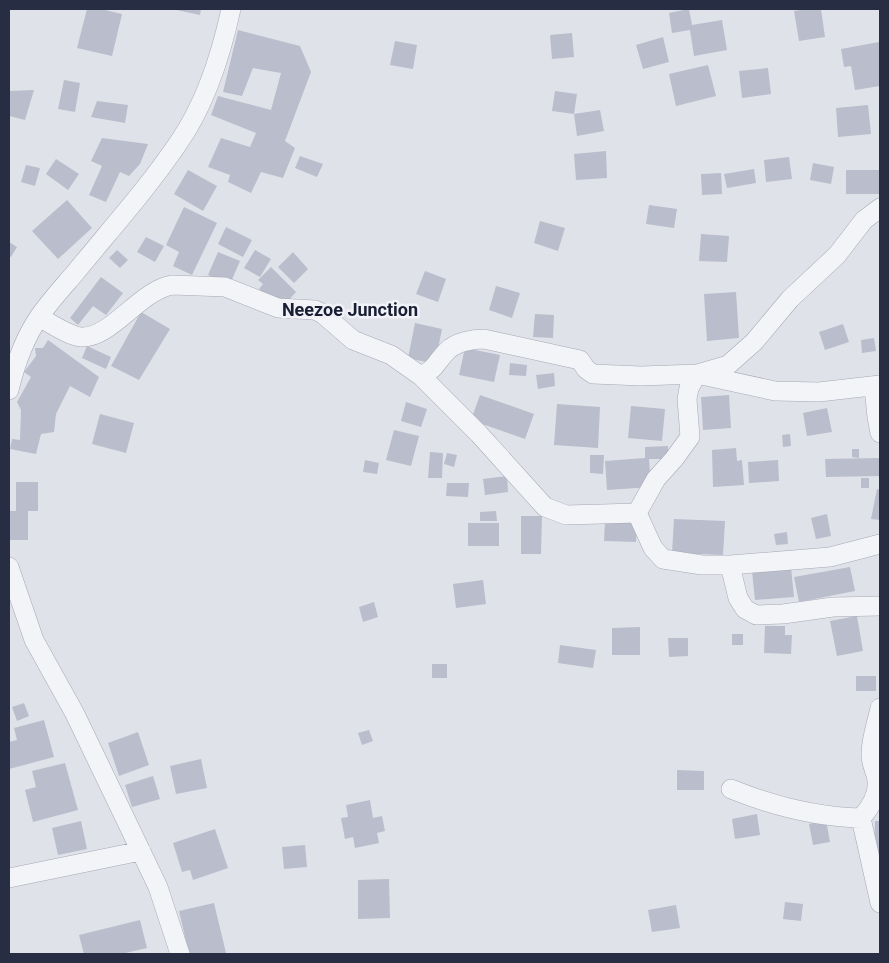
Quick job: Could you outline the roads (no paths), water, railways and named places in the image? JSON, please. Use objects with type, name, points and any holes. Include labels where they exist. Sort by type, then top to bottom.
[{"type":"street","points":[[9,390],[12,365],[39,317],[148,185],[183,136],[200,107],[227,28],[231,9]]},
{"type":"street","points":[[421,376],[438,364],[448,350],[470,339],[484,338],[580,360],[586,369],[593,374],[641,376],[697,374],[728,365],[754,342],[790,299],[837,255],[864,220],[880,208]]},
{"type":"street","points":[[39,317],[74,335],[87,336],[102,331],[156,291],[167,286],[225,287],[278,308],[315,310],[323,314],[353,340],[390,355],[421,376],[478,434],[545,507],[566,515],[637,512]]},
{"type":"street","points":[[697,374],[775,391],[819,392],[877,386],[876,417],[880,433]]},
{"type":"street","points":[[637,512],[656,479],[690,437],[686,399],[689,388],[697,374]]},
{"type":"street","points":[[637,512],[653,548],[663,559],[702,565],[730,565],[830,557],[880,544]]},
{"type":"street","points":[[730,565],[738,598],[745,609],[756,615],[783,614],[833,607],[880,606]]},
{"type":"street","points":[[9,567],[34,640],[75,714],[158,887],[180,954]]},
{"type":"street","points":[[880,708],[873,734],[871,753],[872,767],[877,780],[871,810],[880,903]]},
{"type":"street","points":[[731,789],[763,802],[834,818],[871,810]]},
{"type":"street","points":[[9,878],[141,852]]},
{"type":"district","name":"Neezoe Junction","points":[[350,309]]}]
